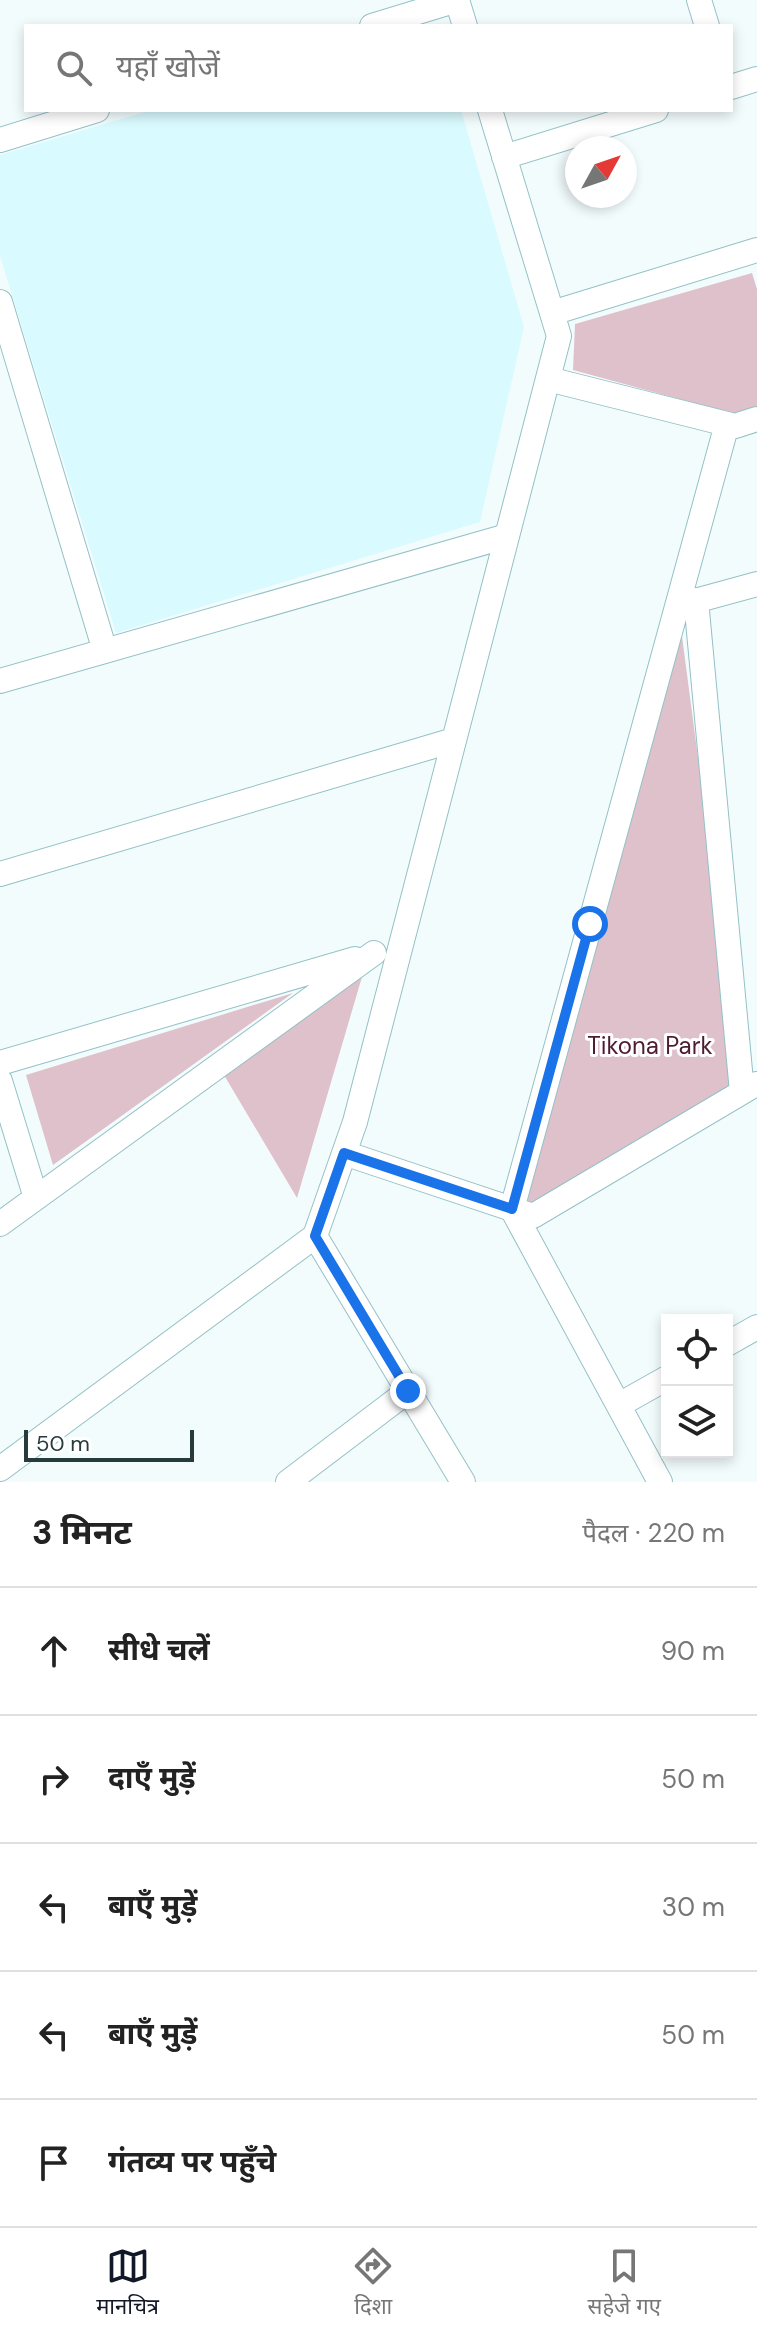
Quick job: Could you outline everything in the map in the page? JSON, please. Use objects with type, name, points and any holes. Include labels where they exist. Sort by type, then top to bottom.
[{"type":"street","points":[[379,24],[457,0],[464,24]]},
{"type":"street","points":[[699,0],[706,24]]},
{"type":"street","points":[[733,86],[757,79]]},
{"type":"street","points":[[0,140],[91,112]]},
{"type":"street","points":[[0,1469],[315,1236],[355,1122],[559,336],[491,112]]},
{"type":"street","points":[[504,157],[650,112]]},
{"type":"street","points":[[552,313],[757,250]]},
{"type":"street","points":[[0,302],[105,651]]},
{"type":"street","points":[[548,379],[735,426],[757,419]]},
{"type":"street","points":[[660,1482],[512,1209],[687,603],[727,424]]},
{"type":"street","points":[[0,681],[507,536]]},
{"type":"street","points":[[687,603],[757,584]]},
{"type":"street","points":[[344,1153],[533,1216],[749,1088],[687,603]]},
{"type":"street","points":[[0,874],[454,740]]},
{"type":"street","points":[[0,1063],[374,953],[399,952]]},
{"type":"street","points":[[0,1224],[374,953]]},
{"type":"street","points":[[0,1081],[11,1156],[36,1198]]},
{"type":"street","points":[[315,1236],[463,1482]]},
{"type":"street","points":[[733,1341],[757,1327]]},
{"type":"street","points":[[619,1405],[661,1381]]},
{"type":"street","points":[[288,1482],[408,1391]]},
{"type":"shaded area","points":[[144,112],[462,112],[524,327],[480,522],[116,633],[0,256],[0,155]]},
{"type":"green space","points":[[752,273],[757,289],[757,408],[738,415],[573,370],[575,324]]},
{"type":"green space","name":"Tikona Park","points":[[678,606],[742,1092],[523,1213]]},
{"type":"green space","points":[[364,970],[297,1198],[224,1075]]},
{"type":"green space","points":[[293,993],[53,1165],[26,1075]]},
{"type":"route","points":[[408,1391],[315,1236],[344,1153],[512,1209],[590,924]]}]
